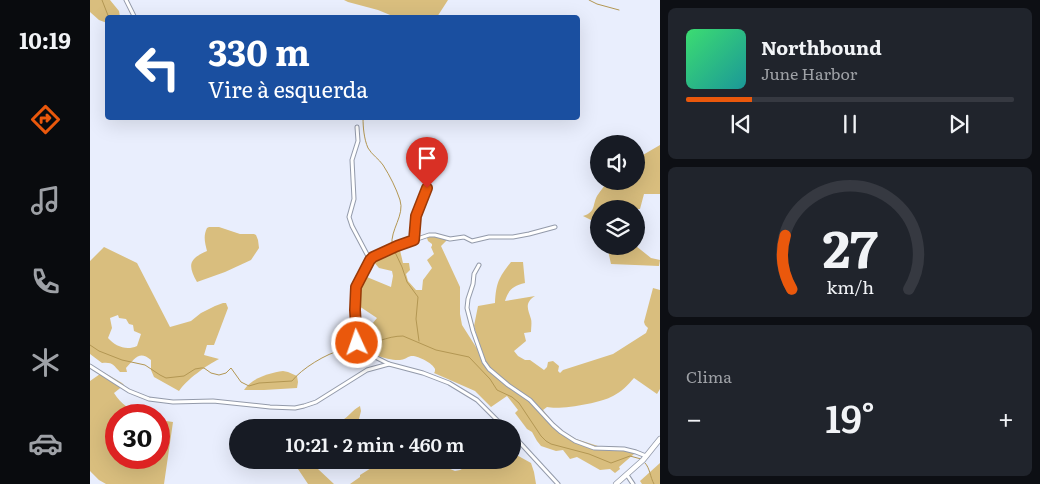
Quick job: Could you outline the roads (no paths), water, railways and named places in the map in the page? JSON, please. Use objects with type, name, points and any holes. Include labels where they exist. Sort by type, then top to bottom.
[{"type":"street","points":[[126,0],[134,15]]},
{"type":"street","points":[[357,127],[358,141],[352,160],[354,196],[349,221],[370,260]]},
{"type":"street","points":[[414,240],[416,216],[426,192],[427,175]]},
{"type":"street","points":[[496,419],[477,400],[437,378],[389,364],[362,350],[358,346],[356,336],[356,287],[370,260],[376,255],[425,236],[435,235],[450,239],[464,238],[476,240],[489,236],[513,237],[556,227]]},
{"type":"street","points":[[479,265],[474,274],[467,308],[484,362],[489,369],[530,400],[553,425],[575,441],[594,448],[624,449],[646,456]]},
{"type":"street","points":[[90,366],[136,395],[150,399],[174,402],[213,401],[295,408],[316,402],[367,370],[389,364]]},
{"type":"street","points":[[616,484],[646,456],[660,439]]},
{"type":"street","points":[[521,444],[558,484]]},
{"type":"street","points":[[627,475],[633,484]]},
{"type":"waterway","points":[[102,0],[108,15]]},
{"type":"waterway","points":[[589,0],[619,10]]},
{"type":"waterway","points":[[363,120],[368,148],[386,169],[400,200],[401,211],[393,234],[392,245]]},
{"type":"waterway","points":[[394,250],[407,282],[418,297],[416,319],[419,341]]},
{"type":"waterway","points":[[90,345],[99,351],[122,360],[145,365],[166,378],[184,376],[195,369],[201,368],[219,375],[226,373],[231,368],[241,382],[249,386],[259,383],[292,381],[308,367],[329,354],[342,350],[358,349],[385,339],[403,336],[436,350],[469,357],[490,379],[497,390],[512,397],[519,403],[541,436],[551,444],[589,454],[611,463],[630,456],[641,459]]},
{"type":"waterway","points":[[645,463],[654,484]]}]
